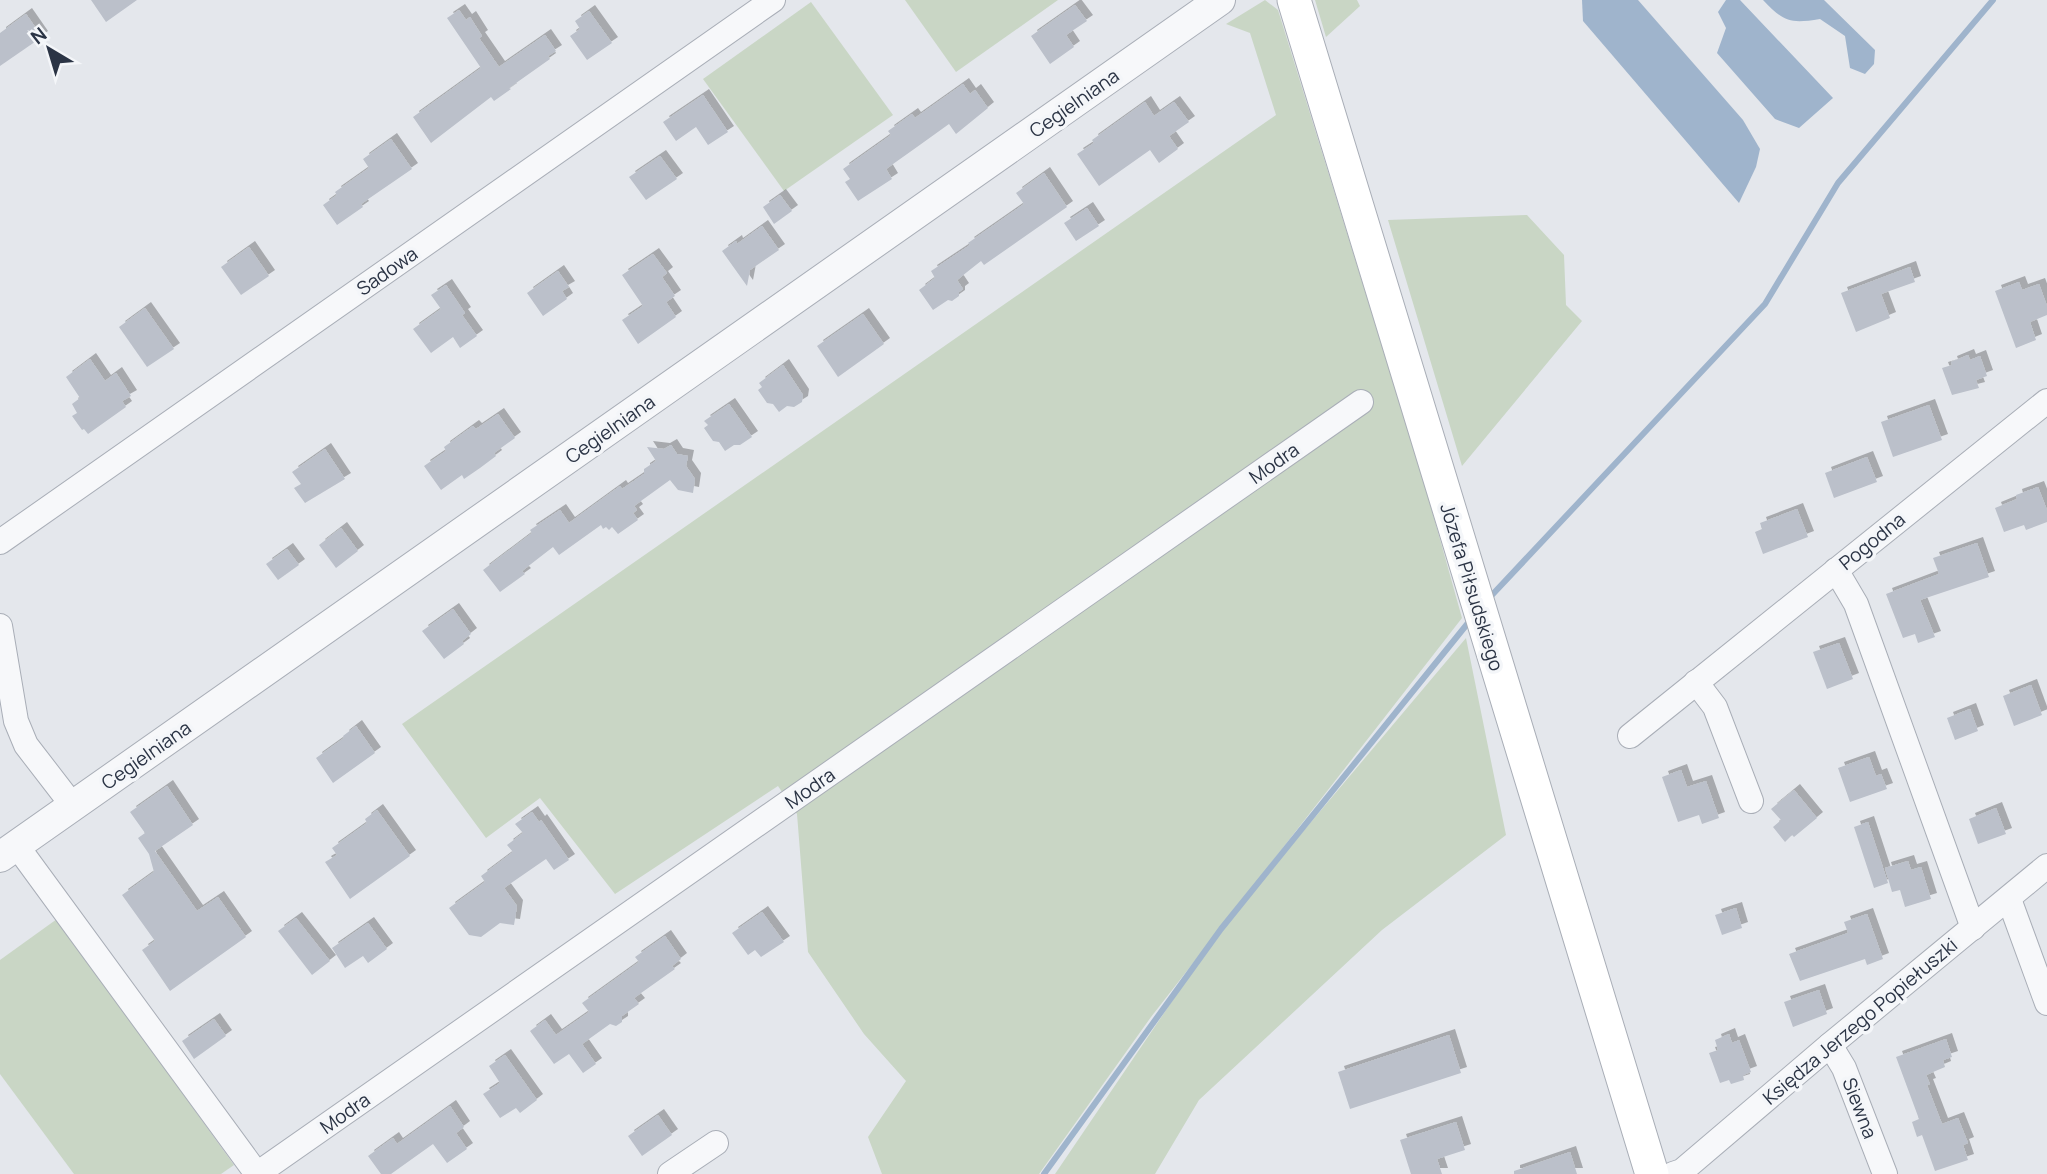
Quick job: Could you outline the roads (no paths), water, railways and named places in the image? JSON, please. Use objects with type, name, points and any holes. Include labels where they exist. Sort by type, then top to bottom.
[{"type":"main road","name":"Józefa Piłsudskiego","points":[[1294,0],[1651,1174]]},
{"type":"street","name":"Sadowa","points":[[0,542],[773,0]]},
{"type":"street","name":"Cegielniana","points":[[9,851],[1220,0]]},
{"type":"street","name":"Pogodna","points":[[1630,736],[2047,401]]},
{"type":"street","name":"Modra","points":[[9,851],[257,1174],[1362,402]]},
{"type":"street","points":[[1836,570],[1856,604],[1973,928]]},
{"type":"street","points":[[0,626],[16,721],[26,745],[74,806]]},
{"type":"street","points":[[1696,682],[1715,707],[1751,801]]},
{"type":"street","name":"Księdza Jerzego Popiełuszki","points":[[1673,1174],[1682,1171],[2047,866]]},
{"type":"street","points":[[2009,899],[2047,1003]]},
{"type":"street","name":"Siewna","points":[[1830,1045],[1844,1068],[1885,1174]]},
{"type":"street","points":[[670,1174],[716,1143]]},
{"type":"water","points":[[1582,0],[1638,0],[1743,120],[1760,149],[1756,167],[1739,203],[1583,21]]},
{"type":"water","points":[[1726,0],[1740,0],[1833,98],[1799,128],[1775,119],[1717,53],[1726,28],[1718,12]]},
{"type":"water","points":[[1763,0],[1824,0],[1875,50],[1874,64],[1865,74],[1850,68],[1845,36],[1820,19],[1788,20]]},
{"type":"waterway","points":[[1492,595],[1765,304],[1838,183],[1993,0]]},
{"type":"waterway","points":[[1044,1174],[1221,929],[1468,623]]}]
